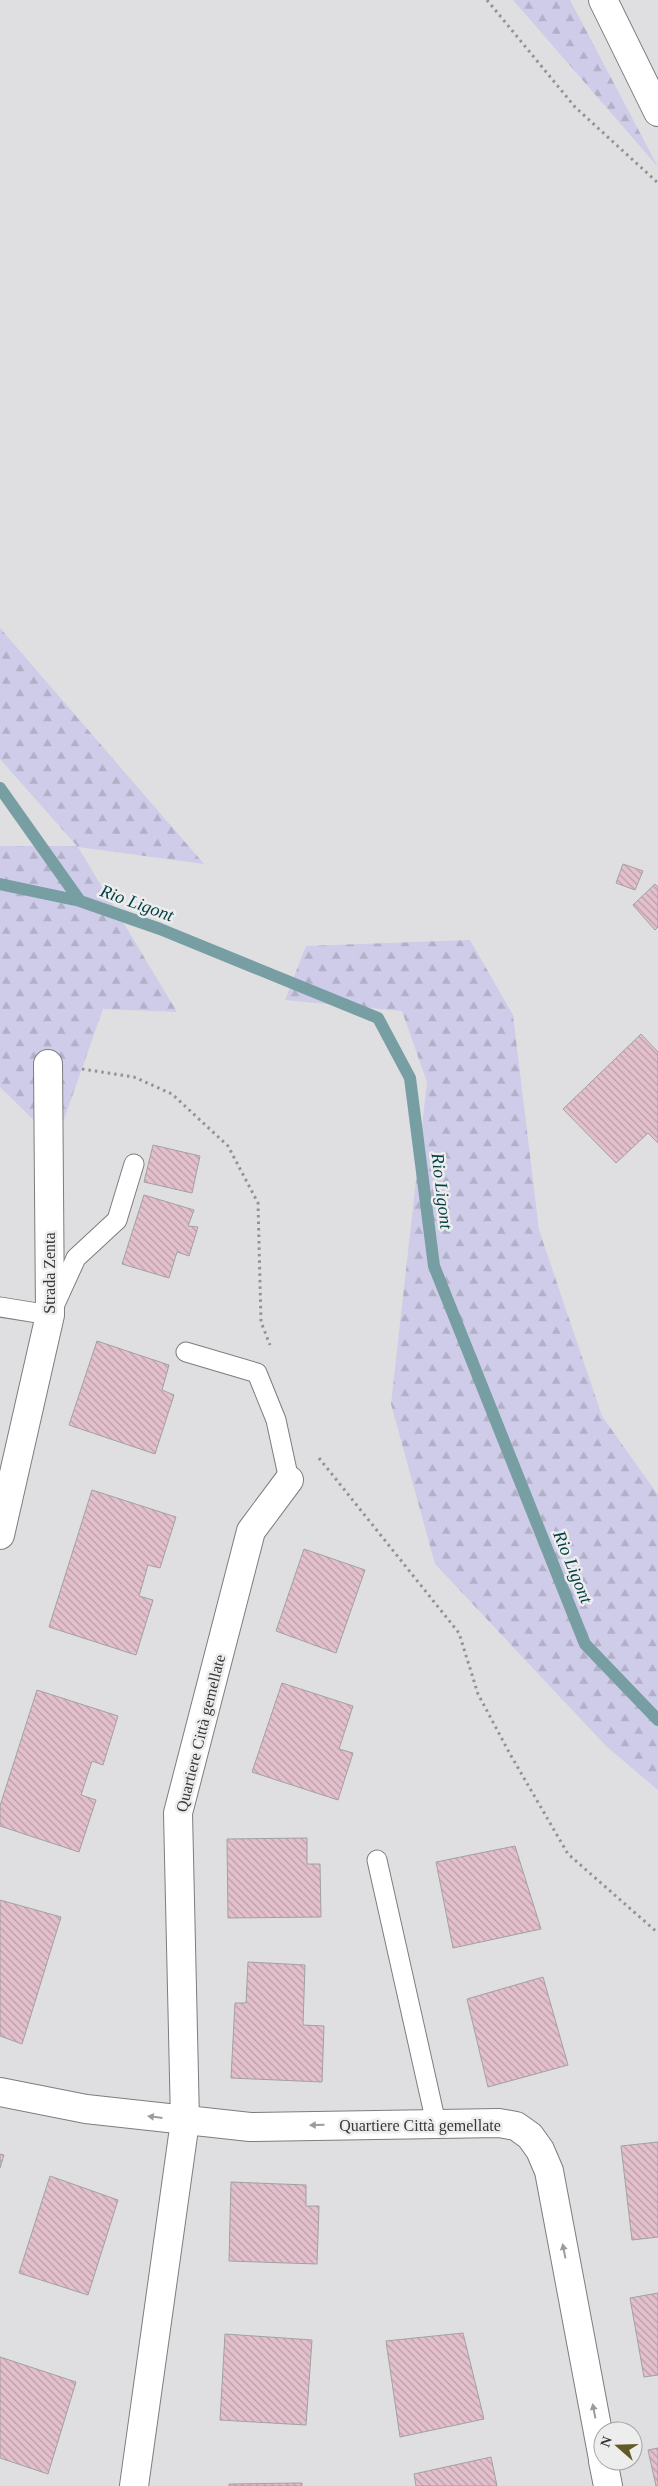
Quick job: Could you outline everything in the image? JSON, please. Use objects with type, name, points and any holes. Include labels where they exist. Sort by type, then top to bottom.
[{"type":"street","points":[[603,0],[658,112]]},
{"type":"street","name":"Strada Zenta","points":[[0,1536],[50,1315],[48,1064]]},
{"type":"street","name":"Quartiere Città gemellate","points":[[134,2486],[185,2121],[178,1813],[251,1531],[289,1480]]},
{"type":"street","name":"Quartiere Città gemellate","points":[[0,2092],[86,2109],[250,2127],[436,2123],[500,2123],[516,2126],[530,2136],[540,2150],[549,2171],[596,2421]]},
{"type":"street","name":"Quartiere Città gemellate","points":[[605,2471],[608,2486]]},
{"type":"lane","points":[[0,1307],[50,1315],[76,1258],[117,1220],[134,1164]]},
{"type":"lane","points":[[186,1352],[258,1373],[276,1420],[289,1480]]},
{"type":"lane","points":[[377,1860],[436,2123]]},
{"type":"path","points":[[487,0],[575,108],[658,183]]},
{"type":"path","points":[[48,1064],[134,1077],[157,1087],[172,1094],[228,1146],[258,1203],[261,1322],[271,1349]]},
{"type":"path","points":[[316,1454],[459,1633],[478,1694],[510,1754],[568,1854],[658,1933]]},
{"type":"green space","points":[[513,0],[570,0],[658,167]]},
{"type":"green space","points":[[0,628],[204,864],[78,847],[177,1012],[103,1009],[56,1142],[0,1087],[0,846],[77,846],[0,759]]},
{"type":"green space","points":[[470,940],[513,1015],[539,1230],[602,1416],[658,1495],[658,1790],[607,1747],[435,1564],[391,1404],[427,1082],[402,1011],[285,1000],[306,946]]},
{"type":"building","points":[[623,864],[643,871],[635,890],[616,883]]},
{"type":"building","points":[[655,884],[658,887],[658,927],[655,930],[633,905]]},
{"type":"building","points":[[641,1034],[658,1052],[658,1143],[648,1133],[616,1163],[563,1109]]},
{"type":"building","points":[[153,1145],[200,1156],[192,1193],[144,1182]]},
{"type":"building","points":[[144,1195],[194,1210],[188,1226],[198,1227],[189,1256],[177,1252],[169,1278],[122,1264]]},
{"type":"building","points":[[97,1341],[169,1365],[162,1390],[174,1395],[155,1454],[69,1425]]},
{"type":"building","points":[[92,1490],[176,1517],[160,1568],[148,1565],[139,1596],[153,1600],[136,1655],[49,1627]]},
{"type":"building","points":[[304,1549],[365,1570],[336,1653],[276,1631]]},
{"type":"building","points":[[282,1683],[353,1706],[339,1749],[353,1753],[338,1800],[252,1772]]},
{"type":"building","points":[[37,1690],[118,1716],[103,1765],[92,1761],[81,1795],[96,1800],[79,1852],[0,1826],[0,1806]]},
{"type":"building","points":[[307,1838],[307,1864],[320,1864],[321,1917],[228,1918],[227,1839]]},
{"type":"building","points":[[515,1846],[541,1929],[453,1948],[436,1862]]},
{"type":"building","points":[[0,1900],[61,1917],[22,2044],[0,2036]]},
{"type":"building","points":[[248,1962],[305,1965],[303,2025],[324,2026],[322,2082],[231,2078],[235,2003],[246,2003]]},
{"type":"building","points":[[543,1977],[568,2065],[488,2087],[467,1999]]},
{"type":"building","points":[[658,2142],[658,2237],[632,2240],[621,2146]]},
{"type":"building","points":[[0,2154],[4,2155],[0,2168]]},
{"type":"building","points":[[50,2176],[118,2200],[88,2295],[19,2273]]},
{"type":"building","points":[[231,2182],[306,2185],[306,2206],[319,2206],[317,2264],[229,2261]]},
{"type":"building","points":[[658,2293],[658,2375],[644,2377],[630,2298]]},
{"type":"building","points":[[463,2333],[484,2419],[400,2437],[386,2341]]},
{"type":"building","points":[[225,2334],[312,2340],[306,2425],[220,2420]]},
{"type":"building","points":[[0,2357],[76,2382],[48,2474],[0,2458]]},
{"type":"building","points":[[658,2448],[658,2486],[656,2486],[648,2450]]},
{"type":"building","points":[[491,2457],[497,2486],[416,2486],[414,2474]]},
{"type":"building","points":[[302,2483],[302,2486],[229,2486],[229,2484]]},
{"type":"waterway","points":[[0,788],[80,901]]},
{"type":"waterway","name":"Rio Ligont","points":[[0,884],[80,901],[160,929],[378,1018],[410,1078],[434,1266],[585,1644],[658,1720]]}]
